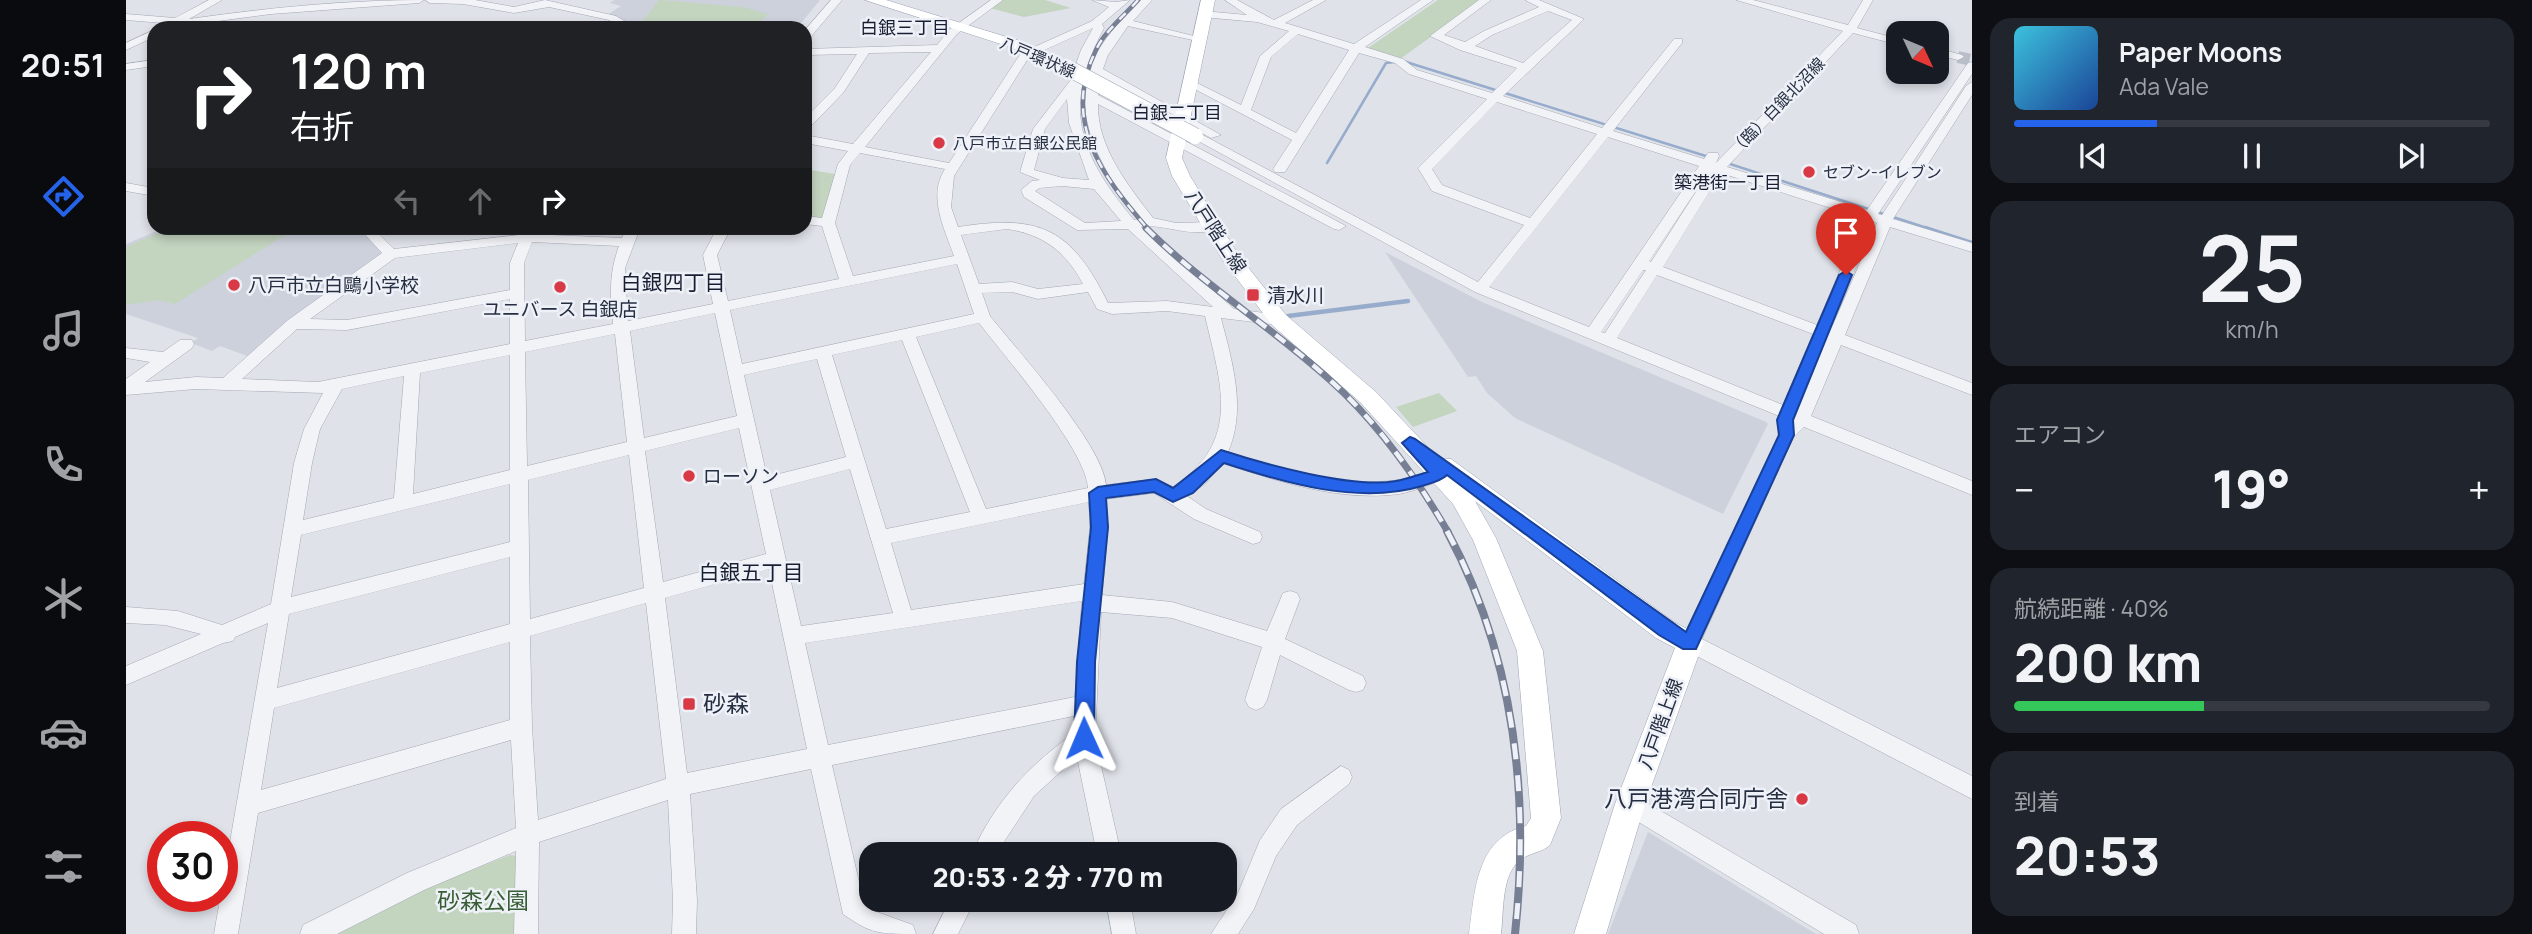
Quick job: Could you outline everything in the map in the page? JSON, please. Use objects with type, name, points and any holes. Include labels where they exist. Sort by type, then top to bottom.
[{"type":"main road","name":"八戸環状線","points":[[872,0],[1031,50],[1070,76],[1186,137]]},
{"type":"main road","name":"八戸階上線","points":[[1205,7],[1182,117],[1186,137],[1174,158],[1181,176],[1231,259],[1279,320],[1339,370],[1461,498],[1484,538],[1530,651],[1546,818],[1543,833],[1538,838],[1508,849],[1495,869],[1485,934]]},
{"type":"main road","name":"八戸階上線","points":[[1410,443],[1460,476],[1665,630],[1690,643],[1630,803],[1590,934]]},
{"type":"street","points":[[176,21],[217,0]]},
{"type":"street","points":[[126,17],[176,21],[419,0]]},
{"type":"street","points":[[430,0],[463,1],[514,10],[549,4]]},
{"type":"street","points":[[533,0],[618,21]]},
{"type":"street","points":[[812,29],[836,0]]},
{"type":"street","points":[[847,281],[828,223],[844,164],[958,27],[998,0]]},
{"type":"street","points":[[1097,0],[1121,3]]},
{"type":"street","points":[[1147,0],[1124,22],[1101,54],[1095,69],[1091,96],[1096,131],[1104,157],[1129,198],[1147,221]]},
{"type":"street","points":[[1230,0],[1262,20]]},
{"type":"street","points":[[1275,24],[1321,0]]},
{"type":"street","points":[[1280,169],[1356,48],[1428,0]]},
{"type":"street","points":[[1486,0],[1436,36],[1464,48],[1525,67]]},
{"type":"street","points":[[1528,0],[1579,19],[1525,67],[1425,169],[1437,188],[1534,224]]},
{"type":"street","points":[[1741,0],[1886,38]]},
{"type":"street","name":"（臨）白銀北沼線","points":[[1846,28],[1855,0]]},
{"type":"street","name":"（臨）白銀北沼線","points":[[1599,339],[1713,165],[1846,28],[1868,0]]},
{"type":"street","points":[[1106,842],[1084,738],[1083,705],[1099,527],[1096,474],[1075,437],[983,317],[944,207],[944,192],[952,167],[1018,64],[1031,50],[1096,23],[1121,3]]},
{"type":"street","points":[[1205,7],[1262,20],[1399,61],[1413,72],[1972,248]]},
{"type":"street","points":[[1464,48],[1488,33],[1546,8]]},
{"type":"street","points":[[1124,22],[1198,40]]},
{"type":"street","points":[[1062,182],[1027,172],[1040,129],[1099,28],[1096,23]]},
{"type":"street","points":[[1245,111],[1266,56],[1297,30]]},
{"type":"street","points":[[126,47],[147,36]]},
{"type":"street","points":[[1480,289],[1678,41]]},
{"type":"street","points":[[812,52],[940,48]]},
{"type":"street","points":[[812,118],[839,90],[865,51]]},
{"type":"street","points":[[1950,55],[1958,57]]},
{"type":"street","points":[[126,67],[147,64]]},
{"type":"street","points":[[1792,422],[1821,332],[1877,219],[1972,65]]},
{"type":"street","points":[[1095,69],[1336,200],[1440,269]]},
{"type":"street","points":[[1070,76],[1074,121],[1098,185],[1130,225],[1236,315]]},
{"type":"street","points":[[1189,83],[1299,139]]},
{"type":"street","points":[[1972,86],[1877,219],[1837,339],[1792,422],[1690,643],[1972,788]]},
{"type":"street","points":[[1091,96],[1186,137],[1480,289],[1599,339],[1631,356],[1972,496]]},
{"type":"street","points":[[812,140],[952,167]]},
{"type":"street","points":[[1098,185],[1062,182],[1037,184],[1028,190],[1031,197],[1082,227],[1130,225],[1147,221],[1176,227],[1212,226]]},
{"type":"street","points":[[126,187],[147,191]]},
{"type":"street","points":[[812,221],[828,223]]},
{"type":"street","points":[[952,232],[1008,225],[1034,231],[1060,243],[1075,254],[1102,306],[1112,309],[1167,306],[1279,320]]},
{"type":"street","points":[[373,235],[391,254]]},
{"type":"street","points":[[226,385],[293,324],[391,254],[496,235]]},
{"type":"street","points":[[508,235],[527,238],[629,235],[618,268],[620,328],[678,786],[685,900],[684,934]]},
{"type":"street","points":[[720,235],[710,255],[852,905],[869,922],[904,934]]},
{"type":"street","points":[[526,934],[528,836],[521,727],[517,263],[527,238]]},
{"type":"street","points":[[126,388],[196,383],[291,388],[336,384],[518,350],[961,259]]},
{"type":"street","points":[[1648,266],[1972,389]]},
{"type":"street","points":[[972,289],[1012,287],[1038,294],[1093,287]]},
{"type":"street","points":[[293,324],[347,325],[517,293]]},
{"type":"street","points":[[1173,496],[1187,488],[1221,456],[1228,434],[1230,388],[1212,312]]},
{"type":"street","points":[[735,371],[983,317]]},
{"type":"street","points":[[906,334],[981,517]]},
{"type":"street","points":[[126,388],[186,344]]},
{"type":"street","points":[[823,352],[904,618]]},
{"type":"street","points":[[126,353],[164,358]]},
{"type":"street","points":[[403,503],[412,371]]},
{"type":"street","points":[[226,934],[312,429],[336,384]]},
{"type":"street","points":[[293,530],[746,420]]},
{"type":"street","points":[[1792,422],[1972,488]]},
{"type":"street","points":[[1221,456],[1271,471],[1350,486],[1395,488],[1440,474]]},
{"type":"street","points":[[760,486],[855,461]]},
{"type":"street","points":[[881,538],[1098,493],[1156,486],[1200,514],[1253,537]]},
{"type":"street","points":[[126,676],[226,635],[282,608],[520,547]]},
{"type":"street","points":[[265,701],[776,559]]},
{"type":"street","points":[[793,636],[904,618],[1093,596],[1173,610],[1223,625],[1356,683]]},
{"type":"street","points":[[1256,700],[1272,653],[1272,645],[1290,599]]},
{"type":"street","points":[[126,615],[157,614],[188,619],[226,635]]},
{"type":"street","points":[[312,934],[430,875],[528,836],[678,786],[1083,705]]},
{"type":"street","points":[[250,804],[521,727]]},
{"type":"street","points":[[990,842],[1005,812],[1038,773],[1084,738]]},
{"type":"street","points":[[1223,934],[1246,901],[1268,848],[1289,817],[1341,777]]},
{"type":"street","points":[[1630,803],[1847,934]]},
{"type":"street","points":[[945,934],[957,912]]},
{"type":"street","points":[[1120,912],[1124,934]]},
{"type":"shaded area","points":[[614,0],[820,0],[803,21],[621,21],[607,15],[621,6],[610,3]]},
{"type":"shaded area","name":"八戸市立白鷗小学校","points":[[147,235],[367,235],[384,253],[250,357],[220,346],[212,351],[191,343],[198,338],[126,314],[126,244]]},
{"type":"shaded area","points":[[1385,252],[1482,302],[1766,422],[1768,424],[1723,514],[1515,418],[1487,393],[1476,376],[1468,377]]},
{"type":"shaded area","points":[[1648,832],[1816,934],[1608,934]]},
{"type":"green space","points":[[659,0],[743,7],[768,14],[762,21],[643,21]]},
{"type":"green space","points":[[1002,0],[1045,0],[1071,8],[1024,17],[990,8]]},
{"type":"green space","points":[[1438,0],[1482,0],[1400,59],[1368,48]]},
{"type":"green space","points":[[812,170],[835,174],[824,218],[812,218]]},
{"type":"green space","points":[[153,235],[285,235],[175,304],[158,300],[126,305],[126,247]]},
{"type":"green space","points":[[1439,393],[1457,411],[1413,427],[1396,407]]},
{"type":"green space","name":"砂森公園","points":[[510,855],[517,856],[517,934],[337,934],[431,886]]},
{"type":"waterway","points":[[1327,163],[1386,63],[1403,61],[1709,157]]},
{"type":"waterway","points":[[1724,162],[1930,229]]},
{"type":"waterway","points":[[1925,228],[1972,243]]},
{"type":"waterway","points":[[1288,316],[1408,301]]},
{"type":"tunnel","points":[[1958,57],[1972,60]]},
{"type":"railway","points":[[1138,0],[1109,30],[1096,50],[1086,76],[1083,100],[1085,124],[1102,168],[1148,229]]},
{"type":"railway","points":[[1146,228],[1191,268],[1308,361],[1365,415],[1396,452],[1448,532]]},
{"type":"railway","points":[[1447,531],[1470,579],[1488,627],[1512,727],[1520,830],[1515,934]]},
{"type":"place","name":"八戸市立白銀公民館","points":[[939,143]]},
{"type":"place","name":"セブン-イレブン","points":[[1809,172]]},
{"type":"place","name":"八戸市立白鷗小学校","points":[[234,285]]},
{"type":"place","name":"ユニバース 白銀店","points":[[560,287]]},
{"type":"place","name":"清水川","points":[[1253,295]]},
{"type":"place","name":"ローソン","points":[[689,476]]},
{"type":"place","name":"砂森","points":[[689,704]]},
{"type":"place","name":"八戸港湾合同庁舎","points":[[1802,799]]},
{"type":"district","name":"白銀三丁目","points":[[905,28]]},
{"type":"district","name":"白銀二丁目","points":[[1177,113]]},
{"type":"district","name":"築港街一丁目","points":[[1728,183]]},
{"type":"district","name":"白銀四丁目","points":[[673,283]]},
{"type":"district","name":"白銀五丁目","points":[[751,573]]},
{"type":"route","points":[[1084,738],[1086,662],[1099,527],[1098,493],[1156,486],[1173,496],[1187,488],[1221,456],[1281,474],[1340,485],[1395,488],[1440,474],[1410,443],[1460,476],[1665,630],[1690,643],[1786,435],[1785,420],[1846,275]]}]
